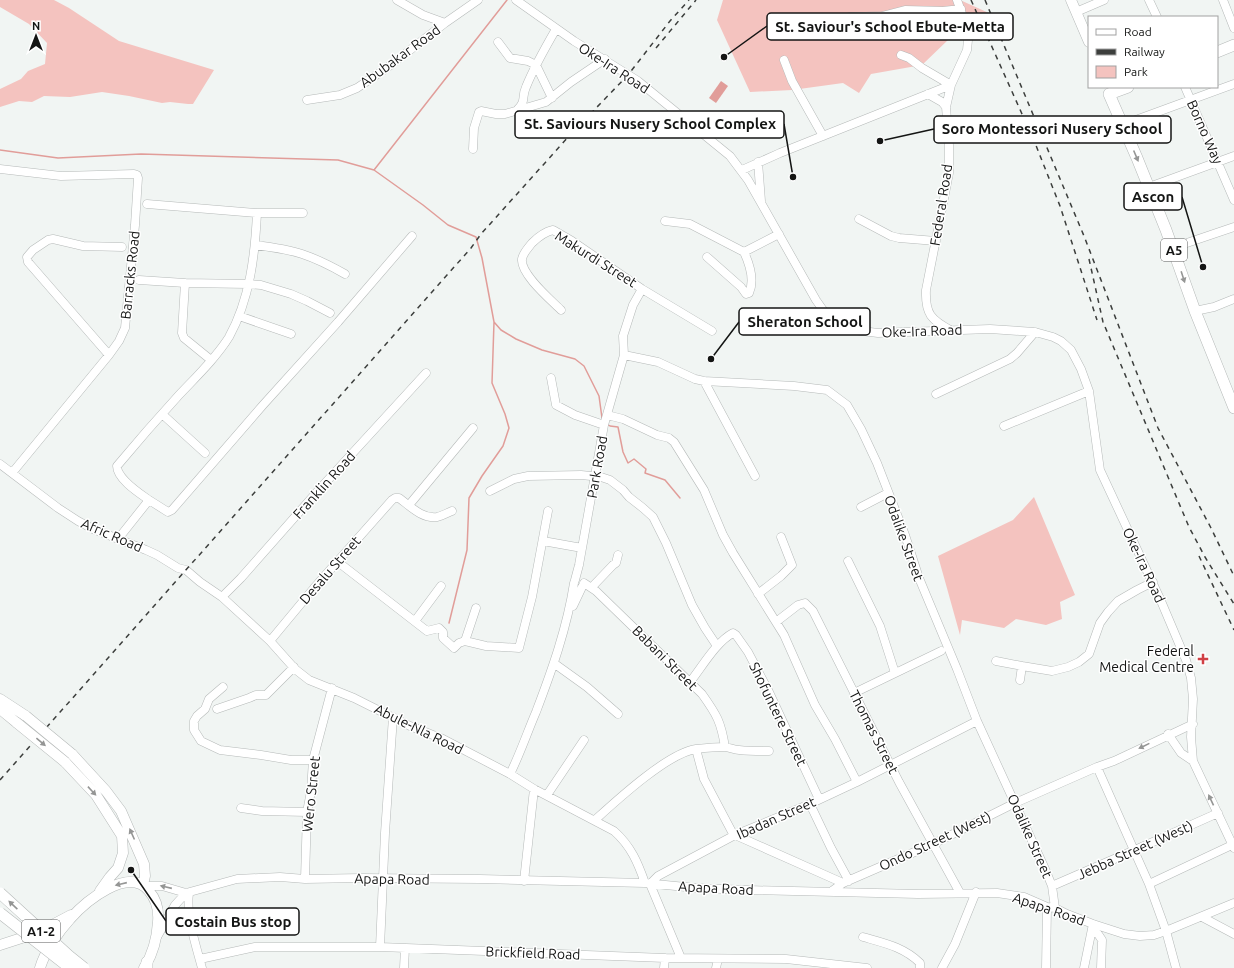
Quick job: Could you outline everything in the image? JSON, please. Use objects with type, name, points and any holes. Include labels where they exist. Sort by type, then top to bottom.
[{"type":"highway","points":[[1218,52],[1234,45]]},
{"type":"highway","points":[[1107,91],[1123,88]]},
{"type":"highway","name":"A5","points":[[1107,91],[1138,158],[1195,311],[1234,408]]},
{"type":"highway","name":"A1-2","points":[[0,893],[84,968]]},
{"type":"highway","name":"A1-2","points":[[0,913],[70,968]]},
{"type":"main road","points":[[1071,0],[1088,40]]},
{"type":"main road","points":[[0,699],[26,716],[68,758],[106,791],[121,811],[144,864],[144,885]]},
{"type":"main road","points":[[0,710],[68,758],[96,795],[122,836],[123,853],[118,868],[97,895]]},
{"type":"main road","points":[[40,968],[41,962],[56,937],[70,918],[97,895],[108,888],[118,884],[130,882],[144,885],[155,897],[158,905],[159,914],[157,938],[146,966]]},
{"type":"main road","points":[[0,945],[37,933],[81,909]]},
{"type":"street","points":[[397,0],[422,14],[445,23]]},
{"type":"street","name":"Abubakar Road","points":[[308,100],[340,95],[357,88],[388,67],[445,23],[478,0]]},
{"type":"street","name":"Oke-Ira Road","points":[[516,0],[574,41],[638,80],[693,127],[718,145],[730,156],[742,170],[762,203],[819,305],[836,322],[854,330],[878,334],[990,329],[1035,332],[1054,337],[1071,350],[1081,369],[1089,391],[1100,470],[1153,582],[1186,660],[1191,678],[1193,699],[1191,737],[1193,761]]},
{"type":"street","name":"Federal Road","points":[[952,331],[937,323],[929,314],[926,303],[926,290],[949,173],[949,145],[946,107],[951,85],[967,50],[967,28],[957,0]]},
{"type":"street","points":[[1076,12],[1104,0]]},
{"type":"street","points":[[1149,0],[1157,16]]},
{"type":"street","points":[[1222,0],[1234,28]]},
{"type":"street","points":[[849,17],[882,16],[904,10],[943,11],[961,9]]},
{"type":"street","points":[[516,110],[523,103],[525,89],[541,53],[556,29]]},
{"type":"street","points":[[498,42],[510,58],[528,61],[536,65],[552,98]]},
{"type":"street","points":[[901,55],[909,58],[922,68],[951,85]]},
{"type":"street","points":[[473,148],[474,128],[478,112],[481,111],[505,114],[546,102],[571,82],[605,59]]},
{"type":"street","points":[[784,60],[792,81],[823,136]]},
{"type":"street","points":[[1122,125],[1234,84]]},
{"type":"street","points":[[742,170],[780,153],[951,85]]},
{"type":"street","name":"Borno Way","points":[[1185,88],[1234,200]]},
{"type":"street","points":[[928,94],[942,102],[946,107]]},
{"type":"street","points":[[1148,187],[1234,156]]},
{"type":"street","points":[[758,162],[762,203]]},
{"type":"street","name":"Barracks Road","points":[[0,169],[62,176],[134,174],[137,175],[138,178],[137,210],[125,328],[119,341],[109,355],[12,473]]},
{"type":"street","points":[[147,204],[257,213],[303,213]]},
{"type":"street","points":[[257,213],[255,245],[248,284],[239,316],[226,342],[117,466],[117,471],[121,478],[149,500],[168,512],[172,510],[412,236]]},
{"type":"street","points":[[859,218],[891,236],[936,241]]},
{"type":"street","points":[[666,221],[690,224],[744,252],[750,266],[752,279],[752,287],[749,293],[746,294],[741,287],[707,258]]},
{"type":"street","points":[[1172,248],[1234,227]]},
{"type":"street","name":"Makurdi Street","points":[[561,310],[531,279],[524,269],[522,260],[524,253],[530,245],[547,231],[553,230],[642,289],[712,331]]},
{"type":"street","points":[[744,252],[779,234]]},
{"type":"street","points":[[109,355],[50,289],[28,262],[27,258],[33,250],[48,240],[53,239],[83,246],[122,247]]},
{"type":"street","points":[[255,245],[302,254],[345,274]]},
{"type":"street","points":[[139,280],[261,285],[291,294],[330,314]]},
{"type":"street","points":[[186,282],[182,334],[184,338],[211,360]]},
{"type":"street","name":"Park Road","points":[[510,774],[555,664],[570,610],[580,583],[579,565],[594,477],[606,420],[624,355],[623,336],[627,319],[642,289]]},
{"type":"street","points":[[1195,311],[1214,307],[1234,299]]},
{"type":"street","points":[[239,316],[291,334]]},
{"type":"street","points":[[936,394],[1010,359],[1035,332]]},
{"type":"street","name":"Odalike Street","points":[[624,355],[658,362],[695,379],[704,381],[767,384],[827,390],[847,405],[877,463],[905,535],[918,578],[956,669],[976,722],[1052,886],[1046,968]]},
{"type":"street","name":"Franklin Road","points":[[222,597],[241,578],[316,493],[426,373]]},
{"type":"street","points":[[551,378],[556,405],[571,413],[606,420],[623,419],[657,435],[669,438],[674,442],[704,490],[723,535],[784,635],[815,705],[835,739],[857,782]]},
{"type":"street","points":[[704,381],[755,476]]},
{"type":"street","points":[[1004,426],[1089,391]]},
{"type":"street","points":[[162,414],[205,453]]},
{"type":"street","points":[[452,510],[439,517],[434,517],[421,514],[408,506],[472,428]]},
{"type":"street","name":"Afric Road","points":[[0,464],[58,508],[78,521],[93,529],[157,555],[178,568],[188,572]]},
{"type":"street","points":[[490,491],[518,477],[561,475],[594,477],[610,480],[623,490],[628,498],[653,517],[666,542],[692,606],[717,646],[690,682]]},
{"type":"street","points":[[860,507],[888,493]]},
{"type":"street","name":"Desalu Street","points":[[270,641],[314,588],[392,500],[399,498],[408,506]]},
{"type":"street","points":[[118,539],[149,500]]},
{"type":"street","points":[[338,562],[427,631],[439,628],[443,632],[443,638],[454,648],[459,643],[465,641],[486,646],[519,648],[532,597],[548,511]]},
{"type":"street","points":[[758,594],[781,576],[792,565],[781,537]]},
{"type":"street","points":[[543,540],[582,548]]},
{"type":"street","points":[[592,587],[616,563],[618,556]]},
{"type":"street","points":[[848,561],[880,626],[895,673]]},
{"type":"street","name":"Abule-Nla Road","points":[[188,572],[222,597],[270,641],[294,668],[309,680],[332,688],[410,726],[448,742],[614,831],[623,840],[637,860],[648,884]]},
{"type":"street","points":[[996,661],[1052,671],[1068,667],[1079,662],[1089,654],[1100,623],[1118,601],[1153,582]]},
{"type":"street","name":"Babani Street","points":[[580,583],[592,587],[702,694],[716,714],[722,728],[725,747]]},
{"type":"street","points":[[416,621],[442,586]]},
{"type":"street","name":"Thomas Street","points":[[776,622],[798,605],[805,603],[808,604],[813,611],[891,764],[960,892]]},
{"type":"street","points":[[465,641],[476,608]]},
{"type":"street","name":"Shofuntere Street","points":[[717,646],[733,633],[740,640],[768,690],[820,799]]},
{"type":"street","points":[[854,693],[941,651]]},
{"type":"street","points":[[555,664],[587,687],[618,714]]},
{"type":"street","points":[[1020,680],[1022,666]]},
{"type":"street","points":[[217,709],[256,695],[266,696],[294,668]]},
{"type":"street","points":[[223,687],[209,699],[205,709],[197,716],[194,722],[194,730],[201,741],[220,750],[291,760],[313,760]]},
{"type":"street","name":"Wero Street","points":[[306,879],[307,812],[312,790],[313,760],[332,688]]},
{"type":"street","points":[[380,948],[393,717]]},
{"type":"street","name":"Ibadan Street","points":[[648,884],[658,876],[735,835],[810,804],[857,782],[976,722]]},
{"type":"street","name":"Ondo Street (West)","points":[[832,892],[846,882],[933,844],[1015,804],[1097,767],[1114,761],[1168,734],[1192,724]]},
{"type":"street","points":[[1149,884],[1233,847],[1193,761],[1181,753],[1168,734]]},
{"type":"street","points":[[547,795],[584,740]]},
{"type":"street","points":[[595,820],[657,769],[676,757],[696,749],[725,747],[737,750],[769,751]]},
{"type":"street","points":[[696,749],[704,779],[735,835],[846,882]]},
{"type":"street","points":[[1097,767],[1149,884],[1166,931],[1176,968]]},
{"type":"street","points":[[524,881],[534,789]]},
{"type":"street","points":[[810,804],[846,882]]},
{"type":"street","points":[[242,808],[262,811],[307,812]]},
{"type":"street","name":"Jebba Street (West)","points":[[1052,886],[1218,813]]},
{"type":"street","name":"Apapa Road","points":[[188,893],[240,879],[274,877],[306,879],[361,878],[648,884],[748,890],[918,894],[976,892],[1024,897],[1051,907],[1093,927],[1140,936],[1154,935],[1166,931],[1234,903]]},
{"type":"street","points":[[648,884],[681,958]]},
{"type":"street","points":[[144,885],[162,886],[188,893]]},
{"type":"street","points":[[942,968],[955,944],[976,892]]},
{"type":"street","points":[[157,938],[175,905],[188,893]]},
{"type":"street","points":[[188,893],[190,920],[202,968]]},
{"type":"street","points":[[1202,917],[1234,934]]},
{"type":"street","points":[[1084,968],[1093,927]]},
{"type":"street","points":[[1093,927],[1102,940],[1101,968]]},
{"type":"street","points":[[863,937],[909,953],[920,963],[920,968]]},
{"type":"street","name":"Brickfield Road","points":[[200,959],[254,946],[405,948],[665,958],[765,959],[867,968]]},
{"type":"street","points":[[404,968],[405,948]]},
{"type":"street","points":[[664,968],[665,958]]},
{"type":"street","points":[[716,968],[718,959]]},
{"type":"street","points":[[764,968],[765,959]]},
{"type":"green space","points":[[0,0],[54,0],[69,8],[119,41],[214,70],[193,104],[170,102],[162,103],[102,92],[70,97],[44,96],[32,102],[19,101],[0,107],[0,89],[21,79],[28,71],[45,64],[47,43],[29,24],[0,7]]},
{"type":"green space","points":[[723,0],[960,0],[1000,18],[982,17],[946,11],[948,40],[922,65],[871,74],[859,93],[843,83],[792,90],[750,92],[717,20]]},
{"type":"green space","points":[[1034,497],[1075,595],[1060,602],[1062,619],[1046,625],[1016,619],[1004,628],[962,620],[960,635],[938,556],[1013,520]]},
{"type":"shaded area","points":[[721,81],[728,86],[716,103],[709,98]]},
{"type":"waterway","points":[[374,170],[507,0]]},
{"type":"waterway","points":[[0,150],[58,158],[141,154],[338,160],[374,170],[448,225],[476,237],[482,258],[494,322],[492,383],[505,414],[509,428],[503,446],[469,498],[467,550],[449,623]]},
{"type":"waterway","points":[[494,322],[501,330],[516,339],[542,350],[575,359],[584,366],[599,396],[602,418]]},
{"type":"waterway","points":[[607,424],[618,427],[623,452],[628,463],[634,459],[646,469],[645,473],[665,480],[680,498]]},
{"type":"railway","points":[[0,780],[471,248],[481,234],[570,135],[628,75],[670,21],[689,0]]},
{"type":"railway","points":[[656,48],[696,0]]},
{"type":"railway","points":[[971,0],[1035,143],[1060,206],[1097,320]]},
{"type":"railway","points":[[985,0],[1084,236],[1158,428],[1211,528],[1234,576]]},
{"type":"railway","points":[[1089,259],[1103,322],[1189,527],[1205,557],[1234,604]]},
{"type":"railway","points":[[1199,556],[1234,630]]},
{"type":"place","name":"St. Saviour's School Ebute-Metta","points":[[724,57]]},
{"type":"place","name":"Soro Montessori Nusery School","points":[[880,141]]},
{"type":"place","name":"St. Saviours Nusery School Complex","points":[[793,177]]},
{"type":"place","name":"Ascon","points":[[1203,267]]},
{"type":"place","name":"Sheraton School","points":[[711,359]]},
{"type":"place","name":"Federal Medical Centre","points":[[1203,659]]},
{"type":"place","name":"Costain Bus stop","points":[[131,870]]}]
